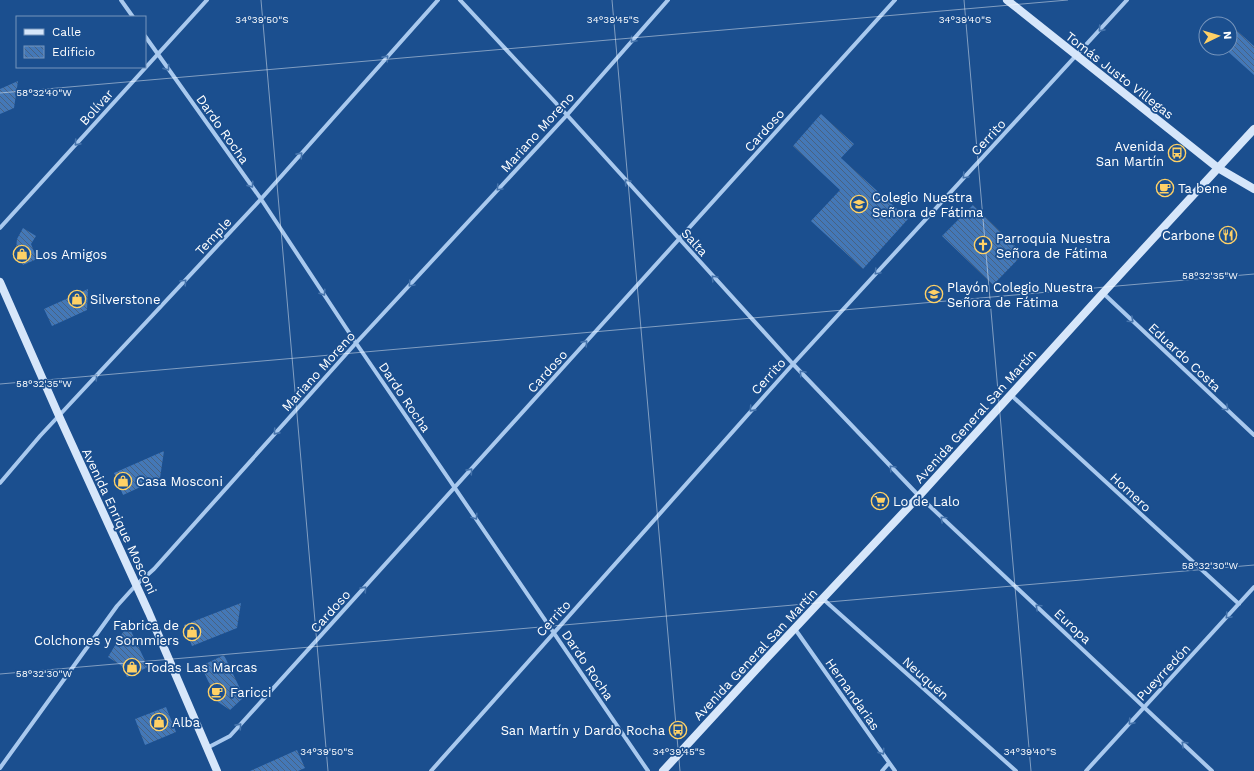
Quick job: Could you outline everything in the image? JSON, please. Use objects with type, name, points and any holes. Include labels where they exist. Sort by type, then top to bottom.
[{"type":"main road","name":"Tomás Justo Villegas","points":[[1007,0],[1218,168],[1254,189]]},
{"type":"main road","name":"Avenida General San Martín","points":[[663,771],[919,496],[1010,394],[1254,129]]},
{"type":"main road","name":"Avenida Enrique Mosconi","points":[[0,282],[59,416],[150,613],[217,771]]},
{"type":"street","points":[[121,0],[131,16]]},
{"type":"street","name":"Bolívar","points":[[146,66],[207,0]]},
{"type":"street","name":"Temple","points":[[0,483],[40,436],[261,199],[438,0]]},
{"type":"street","name":"Salta","points":[[460,0],[567,115],[793,364],[919,496]]},
{"type":"street","name":"Mariano Moreno","points":[[0,768],[117,606],[136,585],[154,569],[356,343],[567,115],[668,0]]},
{"type":"street","name":"Cardoso","points":[[207,748],[230,736],[678,239],[896,0]]},
{"type":"street","name":"Cerrito","points":[[431,771],[793,364],[1127,0]]},
{"type":"street","name":"Dardo Rocha","points":[[146,38],[261,199],[356,343],[648,771]]},
{"type":"street","name":"Bolívar","points":[[0,228],[144,68]]},
{"type":"street","name":"Eduardo Costa","points":[[1103,293],[1254,435]]},
{"type":"street","name":"Homero","points":[[1010,394],[1239,604]]},
{"type":"street","name":"Europa","points":[[919,496],[1212,771]]},
{"type":"street","name":"Pueyrredón","points":[[1086,771],[1254,587]]},
{"type":"street","name":"Neuquén","points":[[823,599],[1016,771]]},
{"type":"street","name":"Hernandarias","points":[[794,629],[895,771]]},
{"type":"street","points":[[882,771],[889,763]]},
{"type":"building","points":[[1238,32],[1254,46],[1254,75],[1233,56],[1238,56]]},
{"type":"building","points":[[18,81],[14,108],[0,114],[0,89]]},
{"type":"building","name":"Colegio Nuestra Señora de Fátima","points":[[821,114],[854,144],[841,158],[908,219],[863,269],[811,221],[840,190],[793,146]]},
{"type":"building","name":"Parroquia Nuestra Señora de Fátima","points":[[973,205],[1023,254],[993,285],[942,236]]},
{"type":"building","points":[[23,228],[36,236],[31,244],[37,259],[23,265],[16,249],[17,239]]},
{"type":"building","name":"Silverstone","points":[[88,289],[87,310],[52,326],[44,309]]},
{"type":"building","points":[[164,451],[160,478],[123,495],[114,473]]},
{"type":"building","points":[[241,603],[237,628],[192,646],[184,625]]},
{"type":"building","points":[[125,629],[131,631],[148,667],[127,677],[122,666],[108,657]]},
{"type":"building","points":[[224,655],[244,697],[230,710],[218,702],[201,666]]},
{"type":"building","points":[[166,707],[176,732],[145,745],[135,719]]},
{"type":"building","points":[[297,750],[305,768],[298,771],[250,771]]},
{"type":"place","name":"Avenida San Martín","points":[[1177,153]]},
{"type":"place","name":"Ta bene","points":[[1165,188]]},
{"type":"place","name":"Colegio Nuestra Señora de Fátima","points":[[859,204]]},
{"type":"place","name":"Carbone","points":[[1228,235]]},
{"type":"place","name":"Parroquia Nuestra Señora de Fátima","points":[[983,245]]},
{"type":"place","name":"Los Amigos","points":[[22,254]]},
{"type":"place","name":"Playón Colegio Nuestra Señora de Fátima","points":[[934,294]]},
{"type":"place","name":"Silverstone","points":[[77,299]]},
{"type":"place","name":"Casa Mosconi","points":[[123,481]]},
{"type":"place","name":"Lo de Lalo","points":[[880,501]]},
{"type":"place","name":"Fabrica de Colchones y Sommiers","points":[[192,632]]},
{"type":"place","name":"Todas Las Marcas","points":[[132,667]]},
{"type":"place","name":"Faricci","points":[[217,692]]},
{"type":"place","name":"Alba","points":[[159,722]]},
{"type":"place","name":"San Martín y Dardo Rocha","points":[[678,730]]}]
